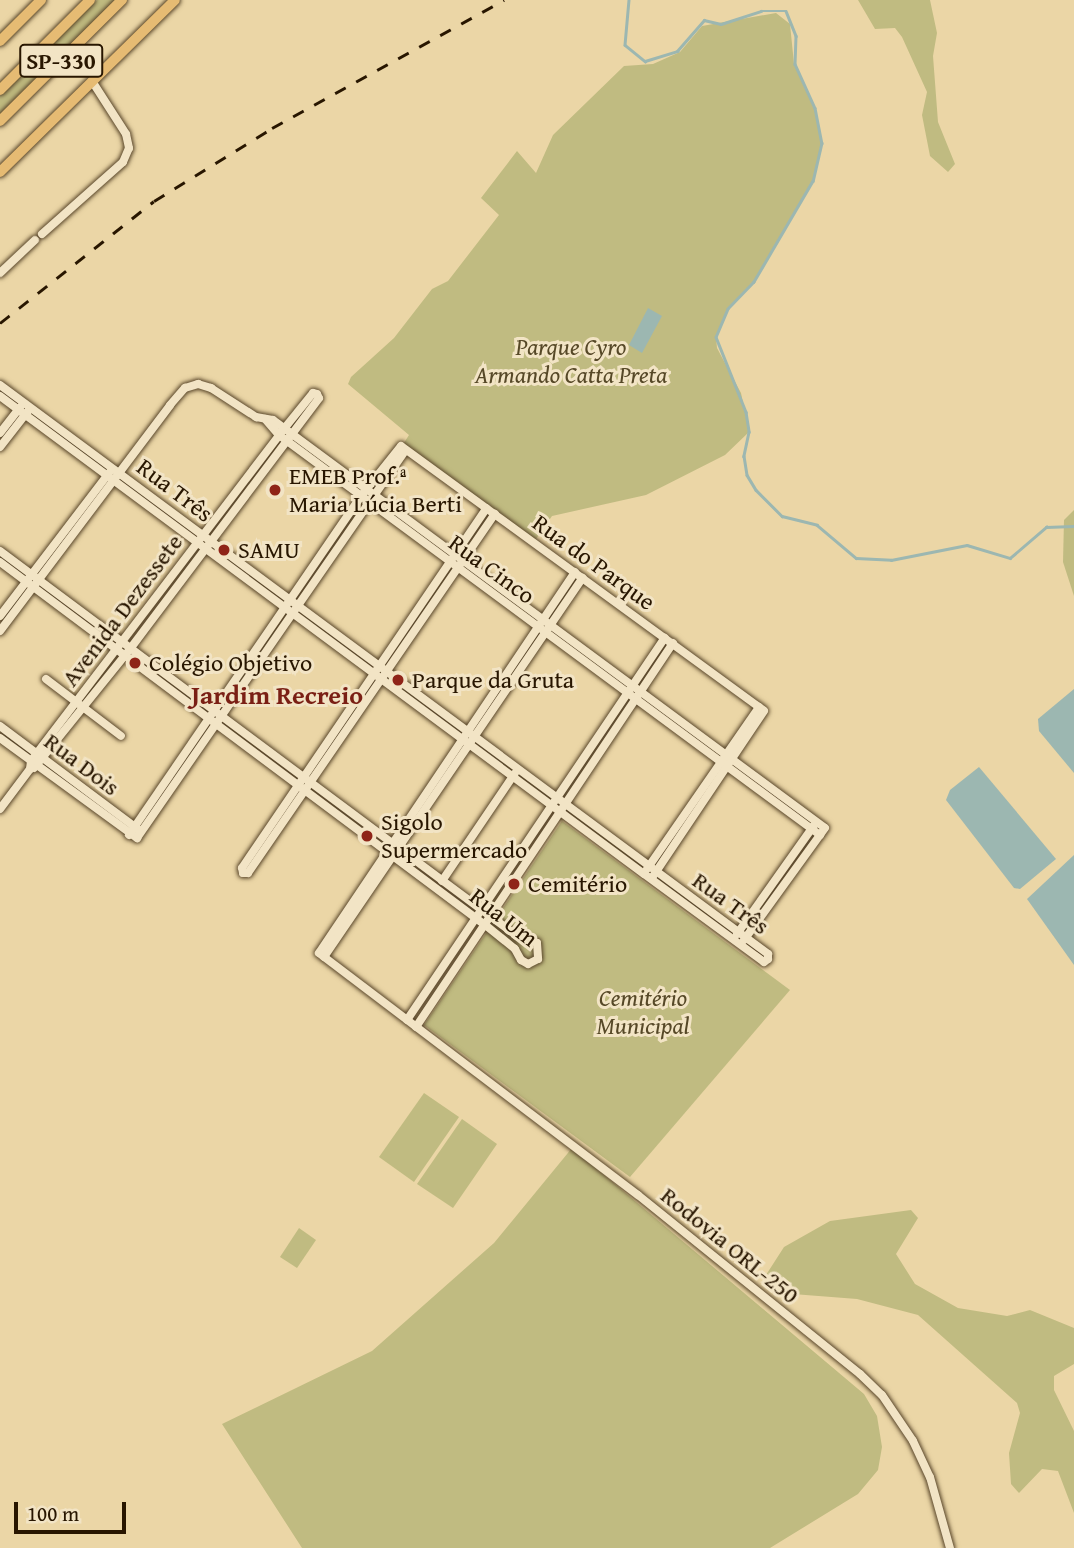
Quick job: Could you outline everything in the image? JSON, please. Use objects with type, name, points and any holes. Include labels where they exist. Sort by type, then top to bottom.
[{"type":"highway","name":"SP-330","points":[[0,90],[90,0]]},
{"type":"highway","name":"SP-330","points":[[0,121],[122,0]]},
{"type":"main road","points":[[0,41],[41,0]]},
{"type":"main road","points":[[0,172],[175,0]]},
{"type":"street","points":[[0,273],[123,162],[129,148],[125,134],[92,81]]},
{"type":"street","name":"Rua Três","points":[[0,384],[24,408],[740,938]]},
{"type":"street","name":"Rua Cinco","points":[[114,474],[185,388],[198,384],[211,388],[286,434],[634,691],[822,831],[740,938]]},
{"type":"street","name":"Avenida Dezessete","points":[[0,809],[124,649],[315,392],[320,398],[286,434]]},
{"type":"street","name":"Rua Três","points":[[0,396],[24,408]]},
{"type":"street","points":[[0,433],[24,408]]},
{"type":"street","points":[[0,447],[24,408]]},
{"type":"street","name":"Rua do Parque","points":[[367,495],[404,448],[669,641],[761,709],[727,761]]},
{"type":"street","points":[[0,631],[32,581],[114,474]]},
{"type":"street","points":[[215,719],[367,495]]},
{"type":"street","points":[[303,784],[242,867],[243,873],[248,873],[303,784],[456,560],[487,508]]},
{"type":"street","points":[[456,560],[495,514]]},
{"type":"street","name":"Rua Um","points":[[0,551],[32,581]]},
{"type":"street","name":"Rua Um","points":[[0,562],[32,581],[394,851],[485,925],[524,962],[538,959],[537,943],[517,936],[442,880],[394,851]]},
{"type":"street","points":[[470,739],[575,572]]},
{"type":"street","points":[[583,578],[322,956],[416,1027],[563,808],[634,691]]},
{"type":"street","points":[[0,616],[32,581]]},
{"type":"street","points":[[407,1020],[553,801],[669,641]]},
{"type":"street","points":[[46,679],[121,736]]},
{"type":"street","name":"Rua Dois","points":[[0,738],[136,833],[215,719]]},
{"type":"street","name":"Rua Dois","points":[[0,726],[36,762]]},
{"type":"street","points":[[650,873],[727,761]]},
{"type":"street","points":[[442,880],[515,773]]},
{"type":"street","points":[[740,938],[814,825]]},
{"type":"street","name":"Rodovia ORL-250","points":[[416,1027],[638,1195],[860,1374],[898,1416],[922,1458],[950,1548]]},
{"type":"green space","points":[[97,0],[116,0],[0,115],[0,96]]},
{"type":"green space","points":[[858,0],[930,0],[937,33],[933,56],[938,122],[955,164],[948,172],[930,156],[922,115],[927,92],[902,37],[895,28],[875,29]]},
{"type":"green space","name":"Parque Cyro Armando Catta Preta","points":[[776,13],[790,24],[794,64],[815,108],[821,143],[813,181],[754,282],[728,309],[716,337],[717,348],[741,393],[749,432],[725,455],[646,495],[552,516],[534,542],[402,446],[409,435],[348,384],[351,377],[394,338],[432,289],[448,281],[499,215],[481,198],[517,151],[536,173],[553,135],[624,66],[653,64],[680,52],[702,26]]},
{"type":"green space","points":[[1074,510],[1074,596],[1063,562],[1064,520]]},
{"type":"green space","name":"Cemitério Municipal","points":[[562,821],[790,990],[630,1177],[424,1025]]},
{"type":"green space","points":[[424,1093],[459,1117],[414,1182],[379,1157]]},
{"type":"green space","points":[[462,1119],[497,1144],[453,1208],[417,1184]]},
{"type":"green space","points":[[572,1148],[864,1394],[877,1416],[882,1447],[878,1470],[858,1494],[770,1548],[302,1548],[222,1424],[372,1351],[494,1243]]},
{"type":"green space","points":[[911,1210],[918,1218],[896,1254],[915,1284],[958,1308],[1007,1316],[1030,1310],[1074,1328],[1074,1364],[1054,1376],[1054,1390],[1074,1431],[1074,1513],[1058,1471],[1042,1469],[1019,1493],[1011,1484],[1009,1453],[1020,1413],[1017,1403],[918,1315],[857,1299],[780,1293],[766,1275],[784,1247],[830,1221]]},
{"type":"green space","points":[[299,1228],[316,1240],[297,1268],[280,1257]]},
{"type":"water","points":[[648,308],[662,316],[642,353],[629,345]]},
{"type":"water","points":[[1074,689],[1074,773],[1039,731],[1038,719]]},
{"type":"water","points":[[979,767],[1056,859],[1020,889],[1014,888],[946,800],[950,790]]},
{"type":"water","points":[[1074,855],[1074,965],[1027,899]]},
{"type":"waterway","points":[[629,0],[625,45],[645,61],[677,51],[704,20],[721,24],[761,11],[786,11],[796,36],[795,64],[815,108],[822,143],[813,181],[754,282],[728,309],[716,337],[746,412],[749,432],[744,456],[747,475],[756,490],[782,516],[817,525],[856,558],[891,560],[967,545],[1010,558],[1046,527],[1074,526]]},
{"type":"railway","points":[[0,323],[154,201],[272,128],[504,0]]},
{"type":"place","name":"EMEB Prof.ª Maria Lúcia Berti","points":[[275,490]]},
{"type":"place","name":"SAMU","points":[[224,550]]},
{"type":"place","name":"Colégio Objetivo","points":[[135,663]]},
{"type":"place","name":"Parque da Gruta","points":[[398,680]]},
{"type":"place","name":"Sigolo Supermercado","points":[[367,836]]},
{"type":"place","name":"Cemitério","points":[[514,884]]},
{"type":"district","name":"Jardim Recreio","points":[[277,695]]}]
